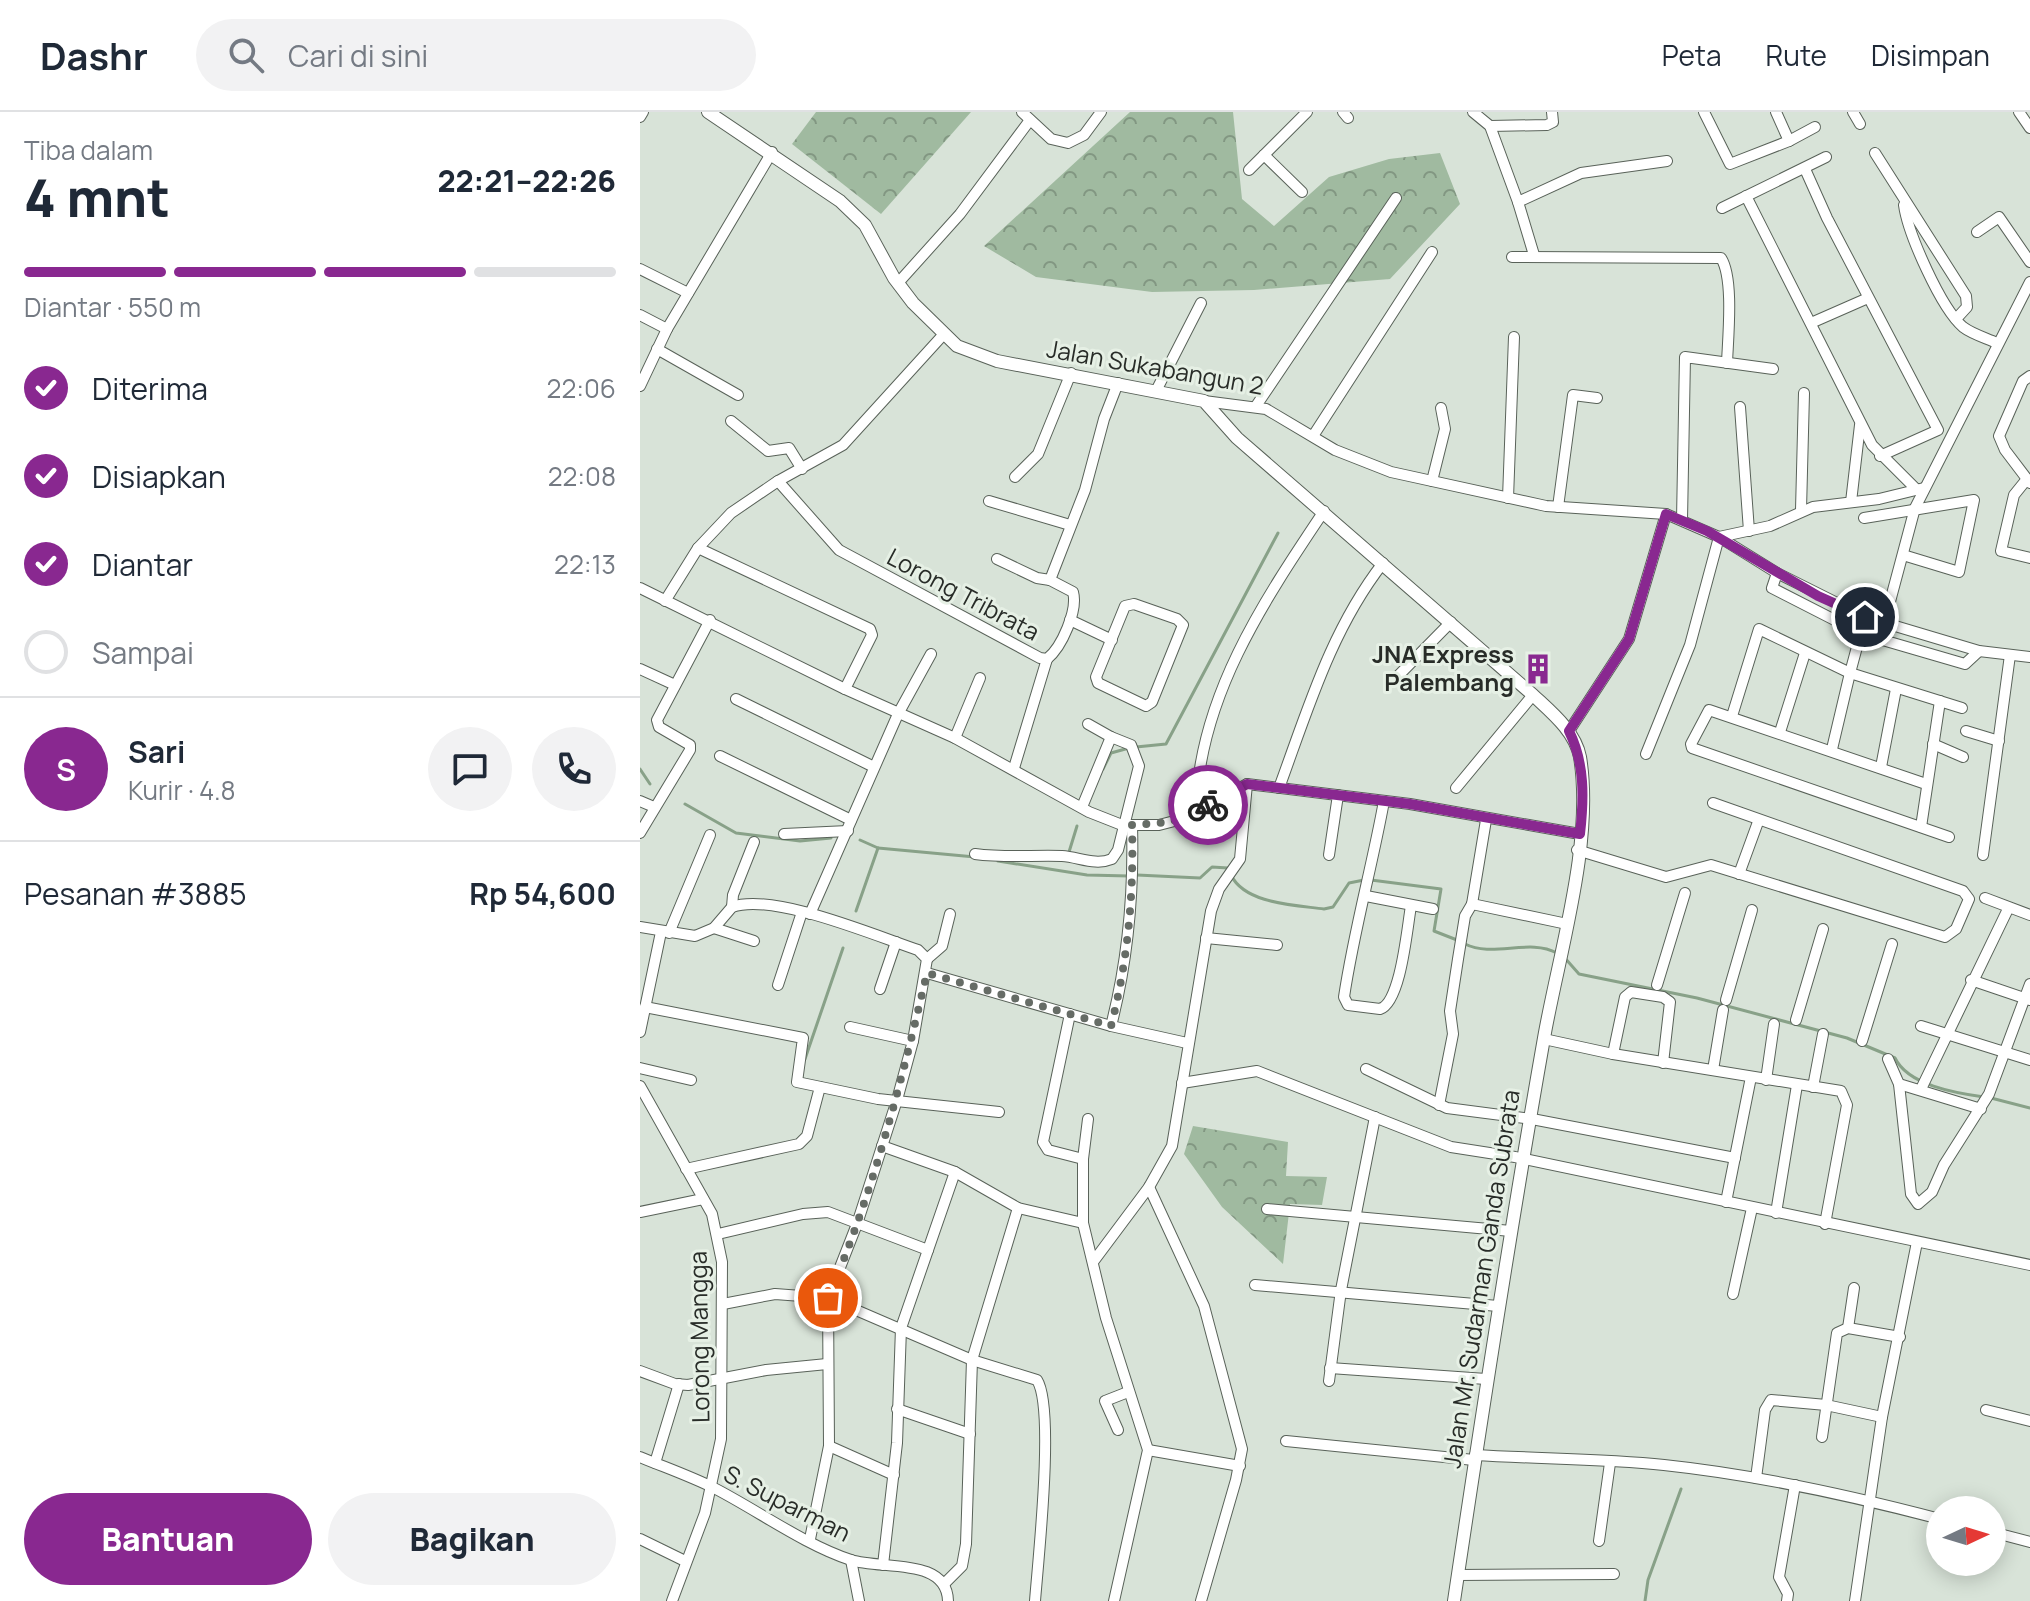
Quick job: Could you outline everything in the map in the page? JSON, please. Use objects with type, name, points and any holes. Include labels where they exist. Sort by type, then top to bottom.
[{"type":"street","points":[[640,117],[643,112]]},
{"type":"street","points":[[898,283],[960,214],[1027,115],[1051,139],[1068,143],[1084,135],[1101,112]]},
{"type":"street","points":[[1249,170],[1307,112]]},
{"type":"street","points":[[1473,112],[1490,126],[1534,255]]},
{"type":"street","points":[[1490,126],[1547,125],[1553,122],[1552,112]]},
{"type":"street","points":[[1704,112],[1729,164],[1789,141],[1815,127]]},
{"type":"street","points":[[1776,112],[1789,141]]},
{"type":"street","points":[[1853,112],[1860,124]]},
{"type":"street","points":[[2019,112],[2030,127]]},
{"type":"street","name":"Jalan Sukabangun 2","points":[[717,114],[840,201],[865,225],[898,283],[943,335],[972,354],[1204,401],[1256,406],[1361,462],[1432,481],[1558,507],[1666,514],[1719,537],[1818,596],[1865,617],[1979,651],[2030,657]]},
{"type":"street","points":[[640,386],[667,329],[772,152]]},
{"type":"street","points":[[1875,153],[1966,296],[1967,307],[1956,319]]},
{"type":"street","points":[[1264,155],[1302,192]]},
{"type":"street","points":[[1722,208],[1826,157]]},
{"type":"street","points":[[1518,202],[1581,173],[1667,161]]},
{"type":"street","points":[[1805,169],[1868,298],[1938,430],[1880,456]]},
{"type":"street","points":[[1746,196],[1860,423],[1880,456],[1921,489]]},
{"type":"street","points":[[1256,406],[1396,198]]},
{"type":"street","points":[[1904,203],[1908,226],[1956,319],[1969,330],[1997,343]]},
{"type":"street","points":[[1977,232],[2000,218],[2030,262]]},
{"type":"street","points":[[1313,436],[1432,252]]},
{"type":"street","points":[[1512,257],[1534,255],[1635,260],[1721,258],[1725,266],[1728,300],[1727,363]]},
{"type":"street","points":[[640,269],[688,293]]},
{"type":"street","points":[[1884,624],[1921,489],[2030,282]]},
{"type":"street","points":[[1811,323],[1868,298]]},
{"type":"street","points":[[1156,391],[1201,303]]},
{"type":"street","points":[[640,315],[667,329]]},
{"type":"street","points":[[665,601],[698,548],[731,513],[778,481],[843,445],[943,335]]},
{"type":"street","points":[[1508,498],[1514,337]]},
{"type":"street","points":[[657,349],[738,395]]},
{"type":"street","points":[[1682,520],[1685,357],[1773,369]]},
{"type":"street","points":[[1015,477],[1038,454],[1071,373]]},
{"type":"street","points":[[2030,376],[2023,381],[1999,436],[2028,481],[2014,495],[2001,551],[2030,558]]},
{"type":"street","points":[[997,559],[1037,578],[1050,580],[1118,383]]},
{"type":"street","points":[[1801,510],[1804,393]]},
{"type":"street","points":[[1558,507],[1573,395],[1597,398]]},
{"type":"street","points":[[1204,401],[1237,438],[1451,622],[1569,731],[1629,639],[1666,514]]},
{"type":"street","points":[[1740,407],[1749,531]]},
{"type":"street","points":[[1432,481],[1445,429],[1441,408]]},
{"type":"street","points":[[731,421],[768,451],[789,448],[802,469]]},
{"type":"street","points":[[1851,502],[1860,423]]},
{"type":"street","name":"Lorong Tribrata","points":[[778,481],[826,538],[860,565],[1047,659],[1070,620],[1074,595],[1050,580]]},
{"type":"street","points":[[1646,754],[1690,645],[1719,537],[1785,521],[1801,510],[1921,489]]},
{"type":"street","points":[[1864,518],[1972,499],[1974,502],[1959,572],[1903,555]]},
{"type":"street","points":[[989,501],[1070,525]]},
{"type":"street","points":[[1196,812],[1196,781],[1215,701],[1266,603],[1324,511]]},
{"type":"street","points":[[698,548],[870,629],[872,635],[845,689]]},
{"type":"street","points":[[1279,788],[1337,635],[1351,608],[1383,563]]},
{"type":"street","points":[[1777,573],[1771,588],[1862,634],[1965,664],[1979,651]]},
{"type":"street","points":[[642,592],[710,620],[845,689],[955,738],[1082,807],[1127,825],[1159,825],[1196,812],[1247,784],[1384,801],[1580,834]]},
{"type":"street","points":[[1813,611],[1818,596]]},
{"type":"street","points":[[1128,604],[1181,621],[1183,629],[1149,705],[1142,705],[1097,680],[1112,640],[1128,604]]},
{"type":"street","points":[[1832,749],[1865,617]]},
{"type":"street","points":[[640,833],[690,750],[690,745],[658,724],[710,620]]},
{"type":"street","points":[[1070,620],[1112,640]]},
{"type":"street","points":[[1394,680],[1451,622]]},
{"type":"street","points":[[1732,716],[1758,629],[1850,673],[1962,708]]},
{"type":"street","points":[[1909,649],[1913,633]]},
{"type":"street","points":[[1944,660],[1947,642]]},
{"type":"street","points":[[1780,732],[1805,653]]},
{"type":"street","points":[[778,985],[806,913],[898,714],[931,654]]},
{"type":"street","points":[[1983,855],[2010,655]]},
{"type":"street","points":[[1014,768],[1047,659]]},
{"type":"street","points":[[640,669],[675,685]]},
{"type":"street","points":[[955,738],[980,678]]},
{"type":"street","points":[[1881,767],[1896,689]]},
{"type":"street","points":[[1456,788],[1533,695]]},
{"type":"street","points":[[736,699],[874,767]]},
{"type":"street","points":[[1921,827],[1940,701]]},
{"type":"street","points":[[1926,784],[1832,749],[1732,716],[1707,711],[1691,748],[1799,788],[1949,837]]},
{"type":"street","points":[[975,854],[1068,857],[1098,862],[1112,859],[1127,825],[1139,766],[1133,747],[1088,724]]},
{"type":"street","name":"Jalan Mr. Sudarman Ganda Subrata","points":[[1454,1601],[1486,1379],[1544,1039],[1567,924],[1580,834],[1583,807],[1580,759],[1569,731]]},
{"type":"street","points":[[1966,731],[1999,741]]},
{"type":"street","points":[[1082,807],[1111,737]]},
{"type":"street","points":[[1933,744],[1963,757]]},
{"type":"street","points":[[720,756],[849,825]]},
{"type":"street","points":[[1093,1262],[1149,1187],[1172,1146],[1206,938],[1215,898],[1230,875],[1245,833],[1247,784]]},
{"type":"street","points":[[1329,855],[1338,795]]},
{"type":"street","points":[[640,801],[654,807]]},
{"type":"street","points":[[1384,801],[1367,892],[1356,920],[1344,997],[1351,1007],[1380,1009],[1390,1002],[1396,987],[1411,906]]},
{"type":"street","points":[[1577,850],[1666,877],[1683,875],[1704,864],[1945,937],[1956,929],[1969,899],[1963,891],[1758,822],[1713,803]]},
{"type":"street","points":[[1439,1105],[1453,1034],[1450,1011],[1465,916],[1472,904],[1486,820]]},
{"type":"street","points":[[1739,874],[1758,822]]},
{"type":"street","points":[[784,834],[849,825]]},
{"type":"street","points":[[1111,1026],[1119,994],[1134,873],[1127,825]]},
{"type":"street","points":[[640,1032],[665,932],[710,835]]},
{"type":"street","points":[[640,927],[695,936],[714,928],[732,907],[733,895],[754,842]]},
{"type":"street","points":[[1367,892],[1411,906],[1433,909]]},
{"type":"street","points":[[1657,985],[1685,893]]},
{"type":"street","points":[[1985,898],[2030,915]]},
{"type":"street","points":[[732,907],[760,904],[806,913],[918,950],[927,959],[913,1041],[897,1100],[857,1224],[828,1298],[829,1446],[810,1539]]},
{"type":"street","points":[[1472,904],[1567,924]]},
{"type":"street","points":[[1923,1083],[2008,909]]},
{"type":"street","points":[[1713,1070],[1724,1005],[1752,910]]},
{"type":"street","points":[[927,959],[942,946],[950,914]]},
{"type":"street","points":[[714,928],[754,941]]},
{"type":"street","points":[[1796,1020],[1823,929]]},
{"type":"street","points":[[1206,938],[1277,945]]},
{"type":"street","points":[[880,989],[896,942]]},
{"type":"street","points":[[1862,1041],[1892,944]]},
{"type":"street","points":[[927,973],[1111,1026],[1187,1043]]},
{"type":"street","points":[[1971,980],[2026,999]]},
{"type":"street","points":[[1888,1059],[1899,1084],[1911,1194],[1918,1204],[1932,1192],[1944,1165],[1984,1102],[2006,1053],[2030,984]]},
{"type":"street","points":[[1613,1054],[1626,995],[1663,997],[1671,1006],[1663,1063]]},
{"type":"street","points":[[645,1007],[803,1038],[795,1079],[820,1087],[999,1112]]},
{"type":"street","points":[[1070,1014],[1043,1142],[1048,1150],[1083,1159]]},
{"type":"street","points":[[1766,1080],[1774,1024]]},
{"type":"street","points":[[1921,1026],[2030,1060]]},
{"type":"street","points":[[850,1027],[913,1041]]},
{"type":"street","points":[[1813,1087],[1823,1034]]},
{"type":"street","points":[[1544,1039],[1663,1063],[1841,1091],[1846,1101],[1825,1224]]},
{"type":"street","points":[[640,1068],[691,1080]]},
{"type":"street","points":[[1366,1069],[1439,1105],[1532,1119],[1735,1158]]},
{"type":"street","points":[[1182,1083],[1257,1071],[1451,1147],[2030,1265]]},
{"type":"street","points":[[1726,1202],[1751,1077]]},
{"type":"street","points":[[1899,1084],[1923,1083],[1984,1102]]},
{"type":"street","points":[[1776,1213],[1797,1085]]},
{"type":"street","name":"Lorong Mangga","points":[[640,1086],[703,1199],[718,1234],[723,1304],[721,1439],[712,1487],[672,1601]]},
{"type":"street","points":[[686,1169],[799,1144],[807,1136],[820,1087]]},
{"type":"street","points":[[1329,1381],[1341,1290],[1375,1117]]},
{"type":"street","points":[[1088,1119],[1083,1159],[1083,1223],[1128,1392],[1148,1450],[1114,1601]]},
{"type":"street","points":[[882,1146],[955,1172],[1018,1208],[1083,1223]]},
{"type":"street","points":[[883,1565],[894,1475],[901,1328],[955,1172]]},
{"type":"street","points":[[1149,1187],[1204,1306],[1240,1436],[1240,1466],[1201,1601]]},
{"type":"street","points":[[640,1212],[703,1199]]},
{"type":"street","points":[[948,1601],[945,1583],[958,1573],[964,1558],[972,1360],[1018,1208]]},
{"type":"street","points":[[1733,1294],[1752,1208]]},
{"type":"street","points":[[1267,1209],[1511,1231]]},
{"type":"street","points":[[718,1234],[820,1211],[928,1250]]},
{"type":"street","points":[[1855,1601],[1882,1417],[1917,1242]]},
{"type":"street","points":[[1255,1285],[1341,1290],[1498,1306]]},
{"type":"street","points":[[1822,1437],[1835,1338],[1848,1328],[1854,1288]]},
{"type":"street","points":[[723,1304],[775,1294],[828,1298],[972,1360],[1023,1373],[1037,1380],[1041,1388],[1045,1468],[1035,1601]]},
{"type":"street","points":[[1848,1328],[1900,1337]]},
{"type":"street","points":[[640,1371],[679,1384],[827,1364]]},
{"type":"street","points":[[1330,1368],[1486,1379]]},
{"type":"street","points":[[655,1463],[679,1384]]},
{"type":"street","points":[[1118,1430],[1105,1401],[1128,1392]]},
{"type":"street","points":[[1756,1478],[1767,1403],[1777,1399],[1882,1417]]},
{"type":"street","points":[[897,1409],[970,1434]]},
{"type":"street","points":[[1986,1410],[2030,1421]]},
{"type":"street","points":[[1286,1441],[1474,1458],[1666,1465],[1795,1485],[1926,1515]]},
{"type":"street","points":[[829,1446],[894,1475]]},
{"type":"street","points":[[1148,1450],[1240,1466]]},
{"type":"street","name":"S. Suparman","points":[[640,1457],[712,1487],[851,1560],[925,1571],[945,1583]]},
{"type":"street","points":[[1599,1541],[1610,1463]]},
{"type":"street","points":[[1787,1601],[1788,1594],[1779,1577],[1795,1485]]},
{"type":"street","points":[[2006,1536],[2030,1542]]},
{"type":"street","points":[[640,1539],[685,1561]]},
{"type":"street","points":[[851,1560],[859,1601]]},
{"type":"street","points":[[1458,1575],[1614,1574]]},
{"type":"green space","points":[[816,112],[971,112],[881,214],[792,144]]},
{"type":"green space","points":[[1130,112],[1233,112],[1242,199],[1274,226],[1329,177],[1389,159],[1440,153],[1460,204],[1390,279],[1254,290],[1152,292],[1036,277],[984,246]]},
{"type":"green space","points":[[1193,1126],[1288,1142],[1286,1176],[1327,1177],[1322,1205],[1290,1204],[1283,1264],[1222,1207],[1184,1154]]},
{"type":"waterway","points":[[1136,747],[1166,744],[1278,533]]},
{"type":"waterway","points":[[1103,769],[1111,753],[1129,748]]},
{"type":"waterway","points":[[640,769],[650,784]]},
{"type":"waterway","points":[[685,804],[736,833],[800,841],[831,838]]},
{"type":"waterway","points":[[1069,852],[1077,826]]},
{"type":"waterway","points":[[860,840],[878,848],[975,857]]},
{"type":"waterway","points":[[856,911],[878,848]]},
{"type":"waterway","points":[[998,861],[1087,875],[1129,876]]},
{"type":"waterway","points":[[1137,875],[1200,878],[1212,867],[1228,868]]},
{"type":"waterway","points":[[1231,875],[1238,885],[1259,897],[1324,909],[1333,907],[1349,883],[1364,880]]},
{"type":"waterway","points":[[1371,880],[1441,889],[1434,931],[1457,940]]},
{"type":"waterway","points":[[1465,944],[1487,949],[1535,947],[1557,953]]},
{"type":"waterway","points":[[805,1059],[843,948]]},
{"type":"waterway","points":[[1564,957],[1579,974],[1697,998],[1847,1038],[1895,1058],[1910,1075],[1921,1081],[1984,1097]]},
{"type":"waterway","points":[[1991,1098],[2030,1108]]},
{"type":"waterway","points":[[1645,1601],[1648,1580],[1681,1489]]},
{"type":"way so far","points":[[828,1298],[875,1173],[913,1041],[927,973],[1111,1026],[1119,994],[1134,889],[1132,825],[1171,822],[1186,818],[1208,805]]},
{"type":"place","name":"JNA Express Palembang","points":[[1538,669]]},
{"type":"route","points":[[1208,805],[1247,784],[1410,804],[1486,820],[1580,834],[1583,807],[1580,759],[1569,731],[1629,639],[1666,514],[1719,537],[1818,596],[1865,617]]}]
